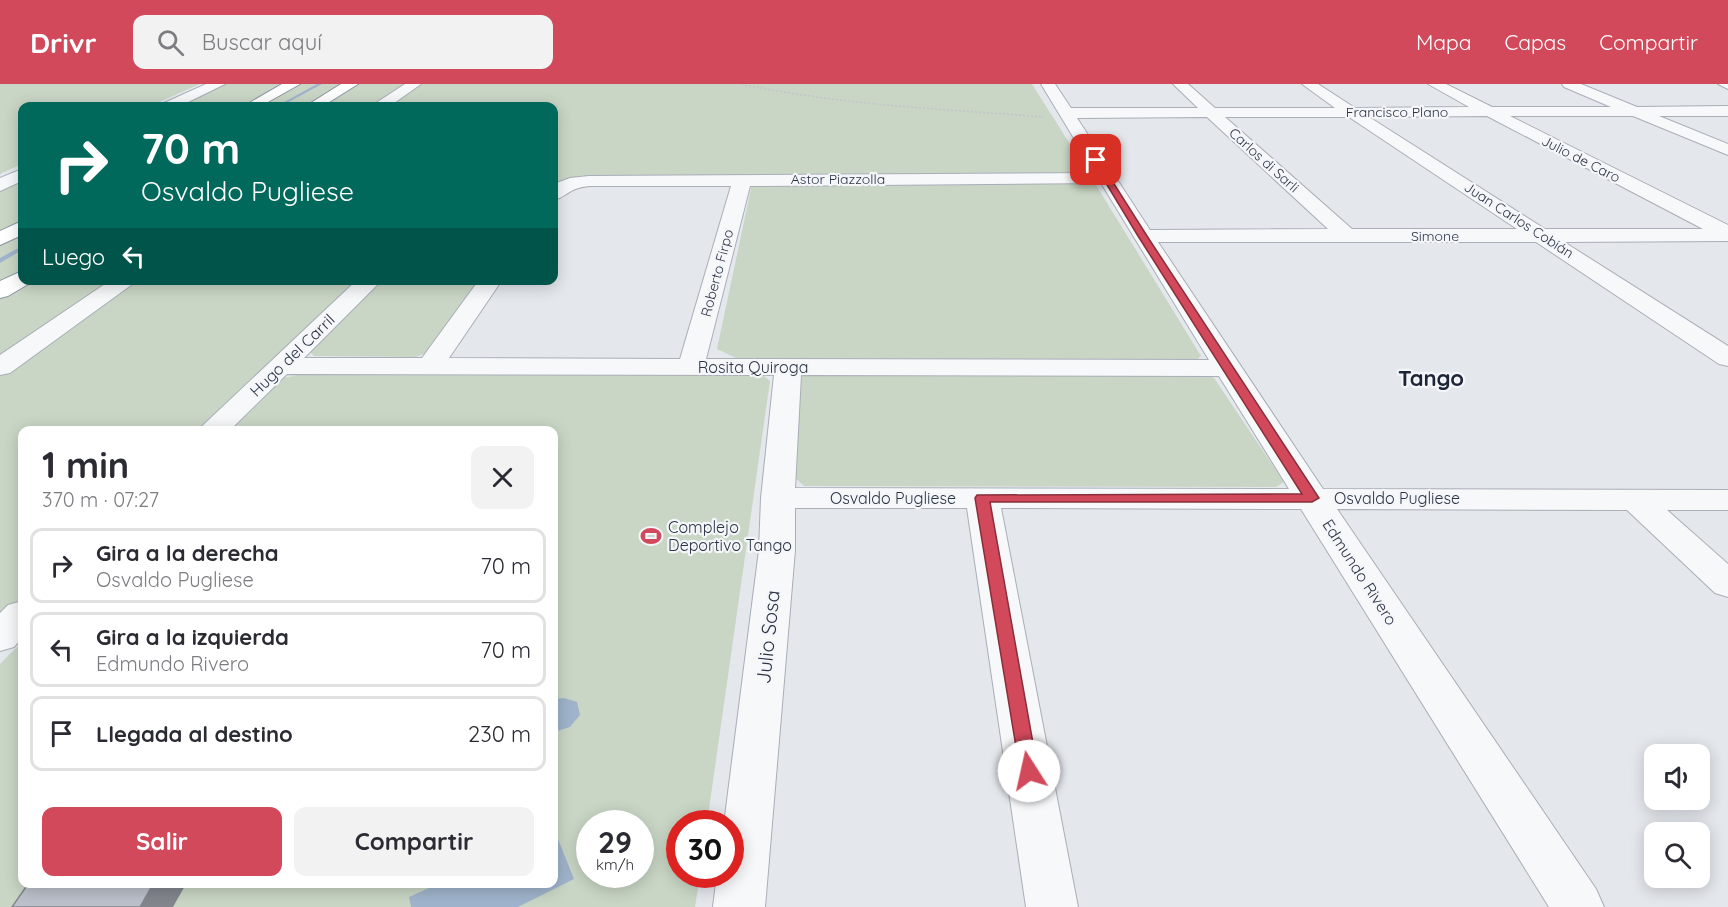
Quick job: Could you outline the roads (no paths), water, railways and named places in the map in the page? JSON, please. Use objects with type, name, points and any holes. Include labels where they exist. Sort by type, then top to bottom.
[{"type":"highway","points":[[258,102],[293,84]]},
{"type":"highway","points":[[320,102],[351,84]]},
{"type":"highway","points":[[0,239],[18,229]]},
{"type":"highway","points":[[0,291],[18,280]]},
{"type":"street","points":[[178,102],[218,84]]},
{"type":"street","points":[[387,102],[414,84]]},
{"type":"street","name":"Edmundo Rivero","points":[[1048,84],[1227,368],[1578,907]]},
{"type":"street","name":"Carlos di Sarli","points":[[1180,84],[1347,236]]},
{"type":"street","name":"Juan Carlos Cobián","points":[[1309,84],[1728,358]]},
{"type":"street","name":"Julio de Caro","points":[[1435,84],[1728,234]]},
{"type":"street","points":[[1569,84],[1728,150]]},
{"type":"street","name":"Francisco Plano","points":[[1068,115],[1641,114],[1728,111]]},
{"type":"street","name":"Francisco Plano","points":[[1641,114],[1728,117]]},
{"type":"street","points":[[0,185],[18,176]]},
{"type":"street","name":"Astor Piazzolla","points":[[561,189],[589,181],[1107,178]]},
{"type":"street","name":"Roberto Firpo","points":[[691,366],[742,180]]},
{"type":"street","name":"Simone","points":[[1142,236],[1728,234]]},
{"type":"street","points":[[0,367],[120,285]]},
{"type":"street","name":"Hugo del Carril","points":[[217,426],[366,285]]},
{"type":"street","points":[[430,366],[487,285]]},
{"type":"street","name":"Rosita Quiroga","points":[[280,366],[1227,368]]},
{"type":"street","name":"Julio Sosa","points":[[739,907],[777,550],[778,498],[788,367]]},
{"type":"street","name":"Osvaldo Pugliese","points":[[778,498],[1728,500]]},
{"type":"street","points":[[982,498],[1052,907]]},
{"type":"street","points":[[1636,500],[1728,584]]},
{"type":"street","points":[[0,637],[18,619]]},
{"type":"water","points":[[558,699],[577,702],[580,715],[570,727],[558,731]]},
{"type":"water","points":[[558,839],[574,879],[558,887]]},
{"type":"water","points":[[429,888],[556,888],[518,907],[411,907],[409,897]]},
{"type":"waterway","points":[[286,102],[320,84]]},
{"type":"waterway","points":[[0,261],[18,250]]},
{"type":"place","name":"Complejo Deportivo Tango","points":[[651,536]]},
{"type":"district","name":"Tango","points":[[1431,378]]}]
